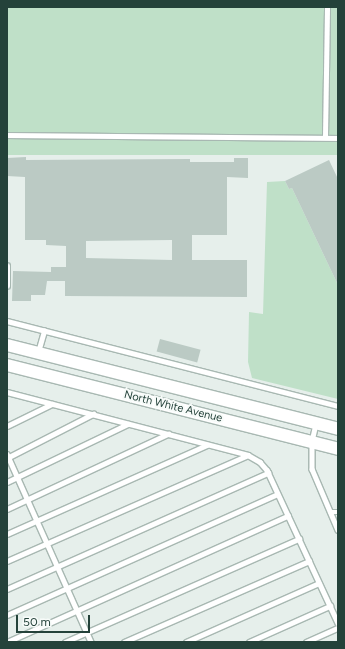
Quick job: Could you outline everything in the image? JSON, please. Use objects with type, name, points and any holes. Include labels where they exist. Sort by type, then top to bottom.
[{"type":"main road","name":"North White Avenue","points":[[7,345],[338,429]]},
{"type":"main road","name":"North White Avenue","points":[[7,364],[338,449]]},
{"type":"lane","points":[[325,138],[327,7]]},
{"type":"lane","points":[[7,135],[338,138]]},
{"type":"lane","points":[[7,266],[7,286]]},
{"type":"lane","points":[[7,321],[338,406]]},
{"type":"lane","points":[[38,352],[44,331]]},
{"type":"lane","points":[[7,392],[248,455],[260,462],[268,472],[338,623]]},
{"type":"lane","points":[[7,426],[53,404]]},
{"type":"lane","points":[[91,642],[8,456],[93,414]]},
{"type":"lane","points":[[316,423],[312,442],[312,469],[338,530]]},
{"type":"lane","points":[[7,482],[128,424]]},
{"type":"lane","points":[[7,509],[168,434]]},
{"type":"lane","points":[[7,534],[208,444]]},
{"type":"lane","points":[[7,561],[248,455]]},
{"type":"lane","points":[[7,589],[268,472]]},
{"type":"lane","points":[[7,615],[277,494]]},
{"type":"lane","points":[[330,512],[338,512]]},
{"type":"lane","points":[[7,642],[288,516]]},
{"type":"lane","points":[[65,642],[299,539]]},
{"type":"lane","points":[[124,642],[309,561]]},
{"type":"lane","points":[[186,642],[320,584]]},
{"type":"lane","points":[[249,642],[330,606]]},
{"type":"lane","points":[[306,642],[338,628]]},
{"type":"green space","points":[[7,7],[338,7],[338,155],[7,155]]},
{"type":"green space","points":[[285,181],[289,189],[292,188],[338,285],[338,399],[252,378],[248,362],[249,312],[263,314],[267,182]]},
{"type":"building","points":[[26,157],[26,160],[190,159],[190,162],[234,162],[234,158],[248,158],[248,178],[227,177],[227,235],[192,235],[192,260],[247,260],[247,297],[65,296],[65,281],[47,281],[45,295],[31,295],[31,301],[12,301],[13,271],[51,272],[51,267],[66,267],[66,246],[46,245],[46,240],[25,240],[25,177],[7,176],[7,158]],"holes":[[[172,240],[172,260],[86,258],[86,241]]]},
{"type":"building","points":[[329,160],[338,179],[338,285],[292,188],[289,189],[285,181]]},
{"type":"building","points":[[160,339],[201,350],[197,362],[157,352]]}]
